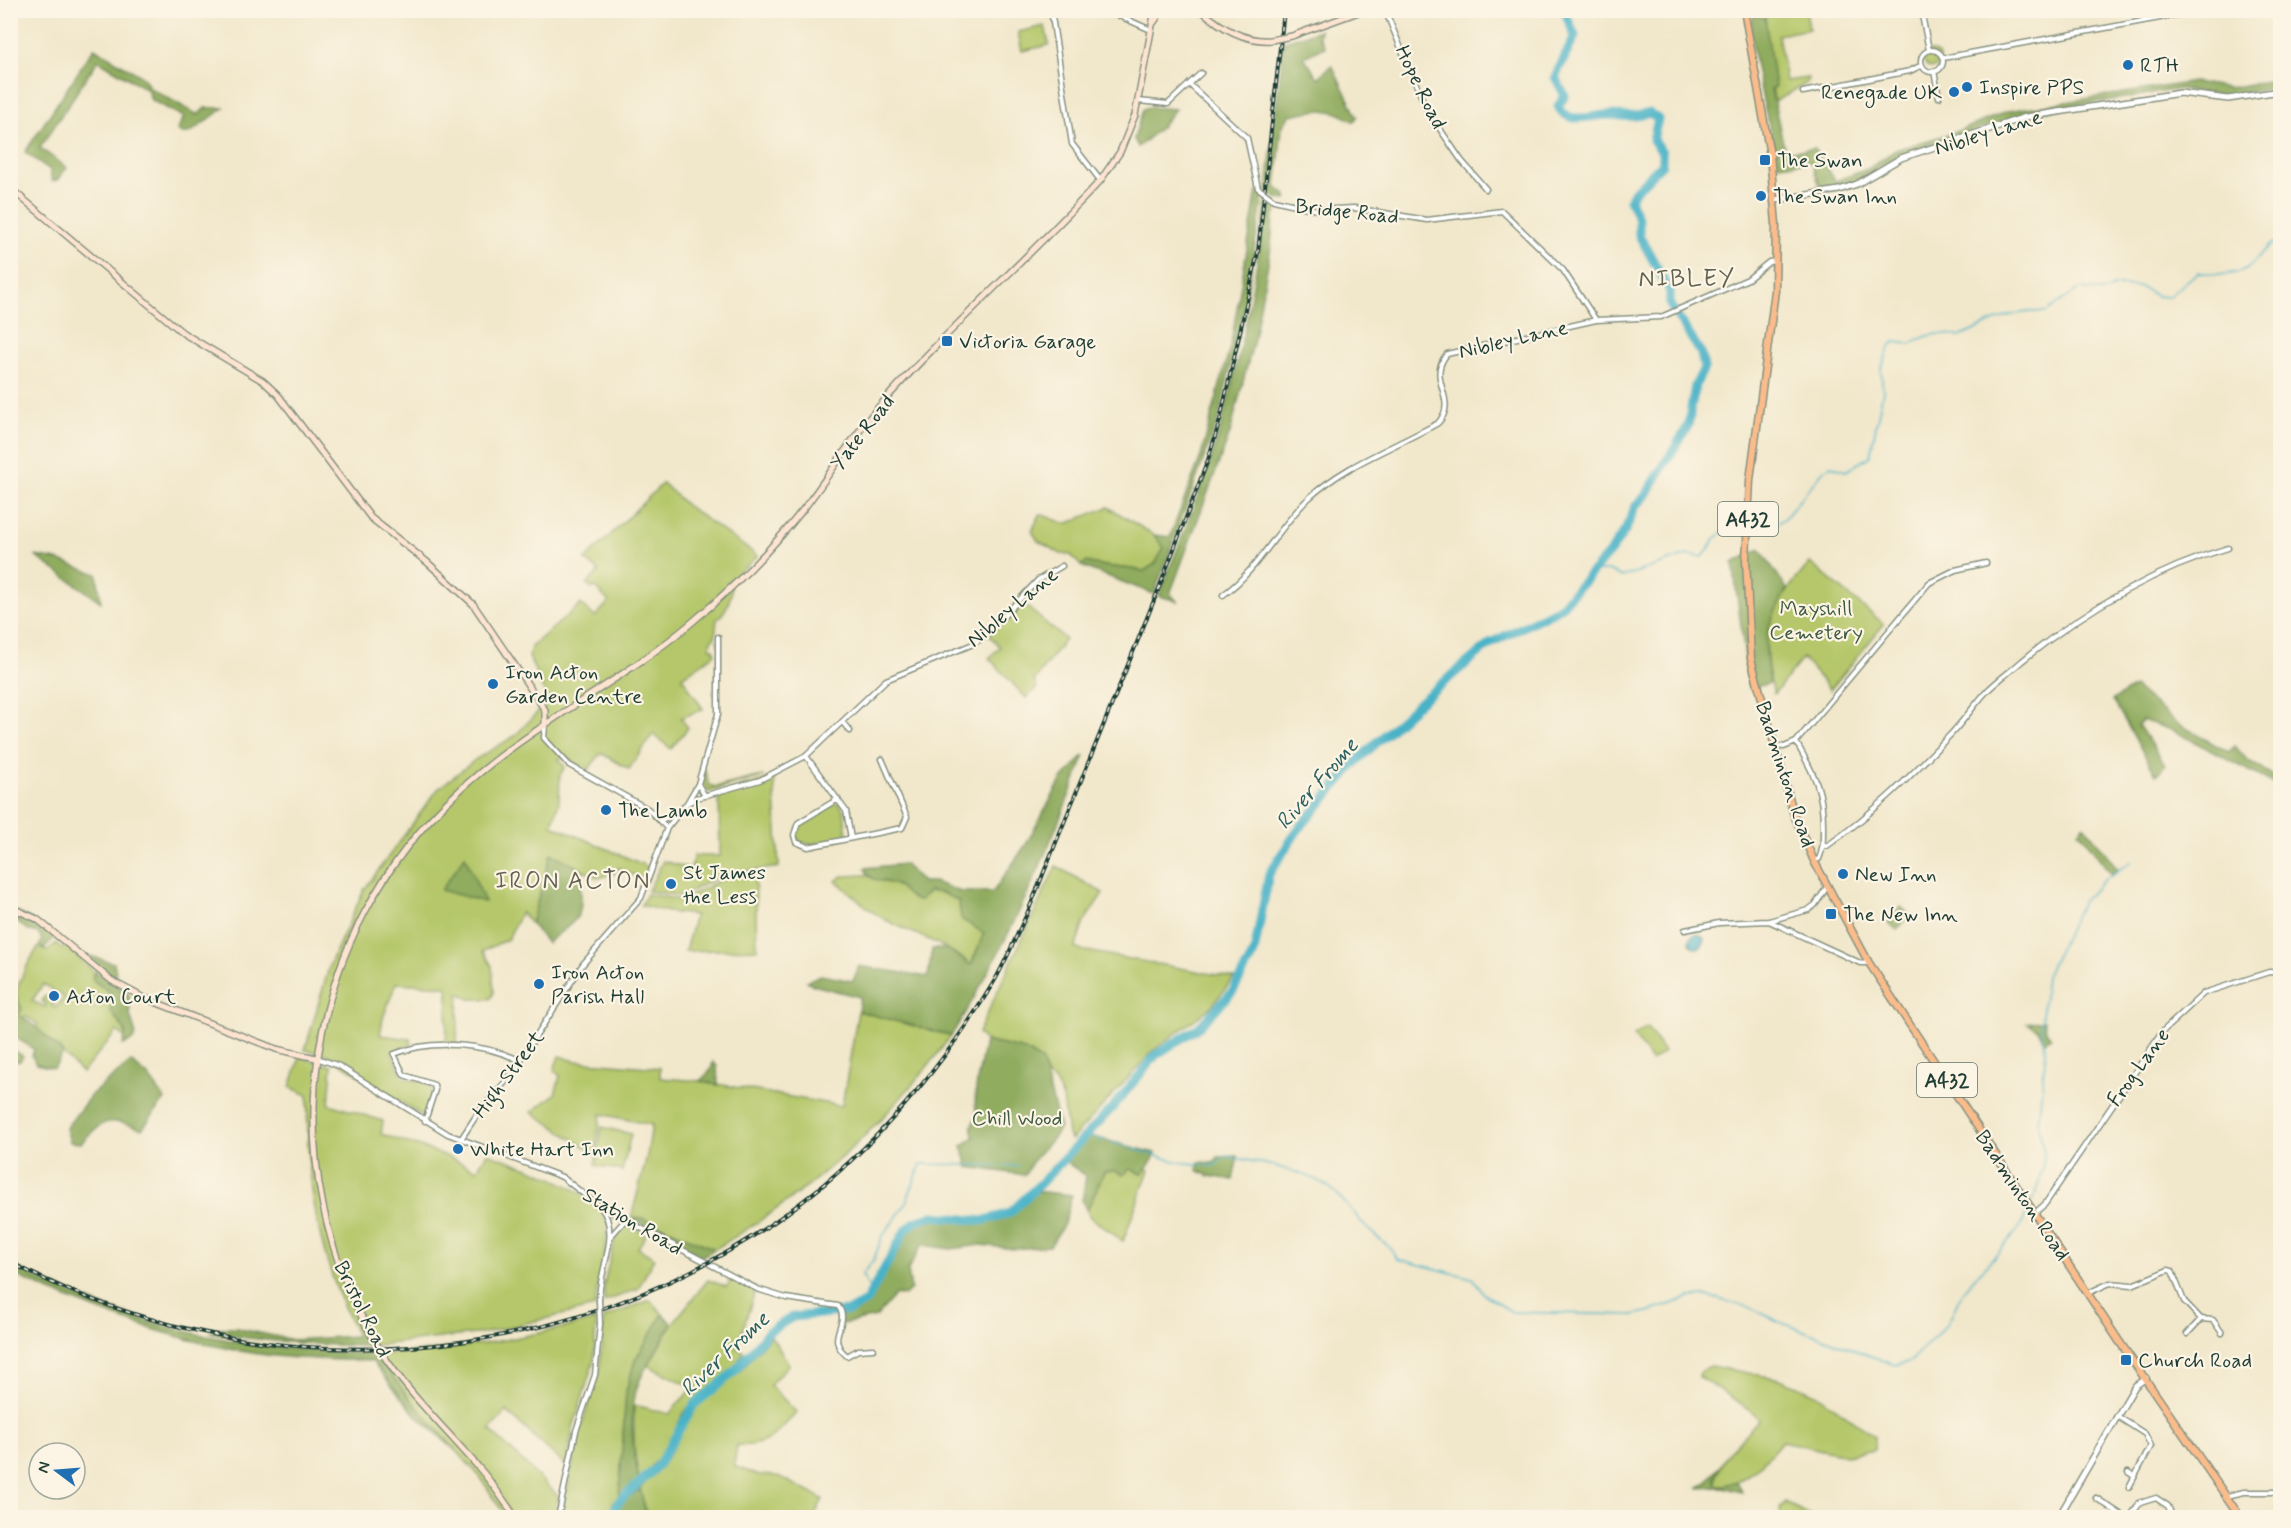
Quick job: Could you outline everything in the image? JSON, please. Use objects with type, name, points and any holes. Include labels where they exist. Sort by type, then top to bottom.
[{"type":"main road","name":"Yate Road","points":[[1154,23],[1155,10]]},
{"type":"main road","name":"Yate Road","points":[[316,1058],[330,995],[349,942],[368,904],[400,853],[464,786],[501,756],[618,678],[690,624],[743,575],[804,508],[879,407],[1100,181],[1120,152],[1138,101],[1151,30],[1162,10]]},
{"type":"main road","points":[[1202,10],[1232,32],[1255,40],[1271,40],[1292,36],[1364,10]]},
{"type":"main road","name":"Badminton Road","points":[[1743,12],[1766,134],[1775,200],[1776,261],[1763,398],[1750,480],[1746,560],[1751,659],[1794,815],[1827,887],[1869,963],[2088,1293],[2241,1518]]},
{"type":"main road","points":[[10,188],[183,333],[262,381],[278,395],[371,518],[427,562],[473,604],[545,710],[545,726]]},
{"type":"main road","points":[[10,907],[37,920],[112,981],[142,997],[276,1049],[316,1058]]},
{"type":"main road","name":"Bristol Road","points":[[316,1058],[313,1111],[319,1183],[328,1225],[347,1284],[376,1343],[394,1371],[483,1472],[516,1518]]},
{"type":"street","points":[[1051,10],[1072,144],[1100,181]]},
{"type":"street","points":[[1106,10],[1151,30]]},
{"type":"street","name":"Hope Road","points":[[1385,10],[1427,110],[1461,160],[1486,189]]},
{"type":"street","points":[[1782,12],[1790,10]]},
{"type":"street","points":[[1921,10],[1929,50]]},
{"type":"street","points":[[1942,58],[2203,10]]},
{"type":"street","points":[[1929,50],[1936,50],[1942,58],[1942,65],[1934,71],[1928,71],[1922,66],[1921,58],[1929,50]]},
{"type":"street","points":[[1803,92],[1910,71],[1922,66]]},
{"type":"street","points":[[1934,71],[1939,97]]},
{"type":"street","points":[[1138,101],[1168,104],[1201,73]]},
{"type":"street","name":"Bridge Road","points":[[1189,84],[1247,138],[1258,188],[1274,200],[1317,210],[1354,208],[1427,220],[1498,210],[1545,250],[1563,270],[1596,320]]},
{"type":"street","name":"Nibley Lane","points":[[1775,200],[1839,190],[1857,183],[1900,158],[2026,117],[2180,93],[2228,99],[2280,91]]},
{"type":"street","name":"Nibley Lane","points":[[1222,595],[1247,574],[1286,523],[1308,499],[1338,474],[1438,423],[1444,415],[1446,403],[1438,375],[1440,362],[1447,354],[1596,320],[1621,320],[1669,313],[1748,279],[1768,262],[1776,261]]},
{"type":"street","points":[[1822,846],[1827,846],[1876,809],[1954,730],[1988,690],[2060,631],[2106,600],[2133,589],[2172,566],[2228,548]]},
{"type":"street","points":[[1773,745],[1784,747],[1796,742],[1920,590],[1955,570],[1986,563]]},
{"type":"street","name":"Nibley Lane","points":[[667,828],[686,804],[760,780],[806,756],[886,680],[973,644],[986,635],[1038,580],[1062,566]]},
{"type":"street","points":[[686,804],[698,784],[719,706],[718,637]]},
{"type":"street","points":[[843,723],[850,730]]},
{"type":"street","points":[[545,726],[544,738],[569,765],[639,804],[661,820],[667,828]]},
{"type":"street","points":[[1796,742],[1820,787],[1822,846],[1819,859],[1814,861]]},
{"type":"street","points":[[806,756],[846,811],[851,838]]},
{"type":"street","points":[[838,799],[798,824],[794,835],[796,842],[808,847],[902,828],[907,817],[884,762]]},
{"type":"street","points":[[698,784],[705,796]]},
{"type":"street","name":"Nibley Lane","points":[[661,820],[676,814]]},
{"type":"street","name":"High Street","points":[[461,1139],[480,1110],[521,1061],[583,964],[641,898],[667,828]]},
{"type":"street","points":[[1685,930],[1719,923],[1769,921],[1815,905],[1827,887]]},
{"type":"street","points":[[1769,921],[1860,963],[1869,963]]},
{"type":"street","name":"Frog Lane","points":[[2035,1213],[2045,1204],[2100,1119],[2163,1031],[2194,1000],[2204,993],[2269,972],[2280,973]]},
{"type":"street","points":[[425,1121],[435,1090],[434,1085],[404,1075],[394,1054],[419,1045],[433,1045],[496,1050],[521,1061]]},
{"type":"street","name":"Station Road","points":[[316,1058],[339,1066],[425,1121],[461,1139],[562,1177],[599,1206],[627,1218],[705,1263],[757,1289],[841,1309],[842,1316],[836,1339],[839,1349],[847,1356],[858,1350],[873,1349]]},
{"type":"street","points":[[558,1518],[576,1431],[595,1374],[600,1324],[600,1278],[610,1237],[608,1216],[599,1206]]},
{"type":"street","points":[[610,1237],[627,1218]]},
{"type":"street","points":[[2088,1293],[2110,1283],[2132,1285],[2172,1270],[2184,1301],[2201,1319],[2213,1320],[2222,1333]]},
{"type":"street","points":[[2187,1334],[2201,1319]]},
{"type":"street","points":[[2058,1518],[2116,1416],[2135,1386],[2145,1378]]},
{"type":"street","points":[[2116,1416],[2145,1434],[2151,1446],[2129,1487]]},
{"type":"street","points":[[2127,1472],[2134,1476]]},
{"type":"street","points":[[2227,1496],[2236,1492],[2280,1492]]},
{"type":"street","points":[[2096,1498],[2128,1518],[2140,1503],[2156,1498],[2168,1506],[2173,1518]]},
{"type":"green space","points":[[1790,11],[1806,11],[1809,29],[1778,35],[1786,81],[1808,78],[1807,83],[1774,102],[1765,17]]},
{"type":"green space","points":[[1753,16],[1765,17],[1775,87],[1771,89],[1785,152],[1815,148],[1835,181],[1868,169],[1896,150],[1962,130],[2008,111],[2194,82],[2229,88],[2280,79],[2280,87],[2226,96],[2180,89],[2024,114],[1896,157],[1860,179],[1834,190],[1822,191],[1811,162],[1778,165],[1756,66]]},
{"type":"green space","points":[[1045,26],[1049,45],[1022,51],[1018,32]]},
{"type":"green space","points":[[1320,30],[1319,37],[1325,47],[1304,57],[1318,78],[1332,65],[1357,117],[1354,122],[1338,113],[1324,110],[1290,115],[1282,127],[1276,187],[1287,196],[1286,200],[1276,198],[1267,190],[1284,41]]},
{"type":"green space","points":[[94,48],[143,77],[150,88],[198,115],[205,108],[224,108],[191,132],[183,134],[177,130],[184,117],[151,100],[148,90],[98,60],[40,148],[67,168],[57,180],[52,181],[50,170],[25,152]]},
{"type":"green space","points":[[1929,52],[1935,52],[1940,60],[1938,66],[1929,68],[1924,63],[1924,57]]},
{"type":"green space","points":[[1148,107],[1175,109],[1161,127],[1138,147],[1134,139],[1143,109]]},
{"type":"green space","points":[[1257,191],[1263,196],[1245,304],[1218,420],[1154,594],[1081,566],[1086,562],[1144,571],[1155,564],[1164,548],[1154,535],[1170,537],[1201,456],[1231,344]]},
{"type":"green space","points":[[1267,199],[1277,205],[1278,209],[1273,216],[1271,247],[1254,339],[1230,433],[1170,594],[1177,601],[1159,596],[1199,493],[1221,427],[1244,330]]},
{"type":"green space","points":[[663,483],[686,505],[758,556],[730,580],[729,601],[717,619],[715,637],[711,640],[710,647],[714,649],[715,654],[682,677],[703,709],[681,718],[688,728],[671,749],[653,734],[629,769],[601,753],[588,770],[564,756],[559,759],[565,767],[560,775],[559,802],[552,825],[651,868],[646,881],[618,868],[615,873],[598,878],[551,854],[531,924],[521,912],[508,939],[483,951],[492,966],[494,993],[490,999],[470,999],[459,993],[457,1044],[446,1043],[448,990],[445,986],[396,983],[383,1018],[380,1035],[410,1039],[412,1044],[392,1052],[403,1077],[430,1084],[432,1093],[424,1117],[328,1055],[305,1050],[330,964],[364,890],[438,789],[476,759],[515,736],[548,701],[529,657],[531,647],[581,604],[595,617],[609,602],[594,586],[591,589],[587,584],[599,571],[585,560]]},
{"type":"green space","points":[[1108,507],[1154,535],[1164,548],[1155,564],[1144,571],[1086,562],[1081,566],[1071,555],[1061,554],[1038,541],[1032,531],[1040,514],[1066,524]]},
{"type":"green space","points":[[1760,549],[1787,589],[1767,634],[1766,655],[1770,683],[1749,689],[1733,563]]},
{"type":"green space","points":[[35,556],[57,560],[97,574],[101,602]]},
{"type":"green space","name":"Mayshill Cemetery","points":[[1810,563],[1884,624],[1830,690],[1803,658],[1774,694],[1766,655],[1770,623],[1785,594]]},
{"type":"green space","points":[[1020,601],[1065,639],[1034,681],[1037,688],[1026,698],[989,658],[1000,647],[989,635]]},
{"type":"green space","points":[[2134,687],[2177,723],[2228,752],[2235,746],[2247,760],[2280,780],[2280,787],[2174,731],[2142,720],[2138,725],[2165,765],[2156,775],[2113,700]]},
{"type":"green space","points":[[1085,755],[1025,899],[990,968],[951,1036],[858,1011],[860,997],[813,985],[807,981],[821,975],[853,981],[859,966],[928,977],[932,949],[947,949],[971,965],[984,933],[961,919],[959,901],[942,893],[929,891],[919,901],[915,900],[896,885],[870,877],[865,868],[905,864],[922,882],[934,882],[961,892],[993,892],[1025,846],[1062,779]]},
{"type":"green space","points":[[705,771],[709,785],[716,787],[764,776],[708,792],[702,782]]},
{"type":"green space","points":[[774,777],[779,867],[721,875],[682,896],[648,891],[663,861],[691,869],[694,856],[720,856],[719,795]]},
{"type":"green space","points":[[835,803],[840,804],[844,812],[847,835],[821,844],[806,844],[796,838],[798,828]]},
{"type":"green space","points":[[2084,825],[2118,869],[2111,874],[2079,831]]},
{"type":"green space","points":[[551,853],[583,870],[580,882],[580,912],[567,928],[547,943],[531,924]]},
{"type":"green space","points":[[465,856],[485,902],[441,890]]},
{"type":"green space","points":[[1056,866],[1103,893],[1084,922],[1075,949],[1234,978],[1211,1007],[1153,1051],[1071,1140],[1068,1135],[1063,1098],[1055,1082],[1046,1075],[1042,1061],[1025,1050],[985,1041],[978,1033]]},
{"type":"green space","points":[[755,872],[757,949],[685,951],[695,915],[668,912],[641,905],[647,894],[683,900],[718,881]]},
{"type":"green space","points":[[867,875],[898,886],[919,901],[929,891],[942,893],[959,901],[963,919],[984,933],[971,965],[941,946],[877,915],[836,881],[842,876]]},
{"type":"green space","points":[[1901,907],[1910,915],[1897,930],[1888,922]]},
{"type":"green space","points":[[11,909],[36,922],[55,937],[43,949],[39,947],[42,940],[38,933],[28,930],[11,918]]},
{"type":"green space","points":[[56,943],[62,948],[65,946],[95,972],[92,975],[95,982],[110,992],[110,1004],[123,1025],[126,1038],[117,1031],[82,1073],[36,1027],[38,1024],[25,1016],[23,1019],[19,1015],[17,991],[21,978],[39,947],[48,951]],"holes":[[[43,984],[64,997],[56,1008],[52,1006],[55,1002],[45,996],[42,1001],[46,1004],[45,1007],[32,1001]]]},
{"type":"green space","points":[[86,955],[114,963],[116,973],[114,978]]},
{"type":"green space","points":[[96,971],[129,994],[130,1015],[136,1035],[133,1040],[123,1045],[126,1032],[111,1012],[111,993],[92,979]]},
{"type":"green space","points":[[17,997],[22,1009],[19,1015],[36,1027],[63,1053],[54,1068],[36,1064],[32,1056],[34,1049],[15,1037],[11,1040],[11,999]]},
{"type":"green space","points":[[858,1011],[951,1036],[899,1100],[844,1155],[784,1204],[715,1249],[644,1219],[631,1218],[647,1156],[652,1125],[601,1114],[595,1154],[532,1112],[555,1094],[560,1076],[554,1070],[559,1056],[575,1061],[660,1068],[660,1078],[700,1081],[842,1106]]},
{"type":"green space","points":[[2044,1020],[2046,1031],[2051,1037],[2045,1041],[2038,1030],[2027,1023]]},
{"type":"green space","points":[[1647,1027],[1664,1052],[1651,1061],[1634,1036]]},
{"type":"green space","name":"Chill Wood","points":[[985,1041],[1025,1050],[1042,1061],[1060,1128],[1033,1161],[1025,1175],[968,1167],[962,1146],[974,1137],[972,1125],[976,1118],[976,1085]]},
{"type":"green space","points":[[11,1049],[23,1056],[20,1061],[11,1062]]},
{"type":"green space","points":[[300,1057],[332,1066],[329,1104],[383,1121],[381,1134],[444,1155],[477,1170],[487,1153],[556,1180],[591,1200],[602,1212],[607,1224],[606,1244],[595,1307],[484,1333],[369,1346],[364,1337],[357,1336],[332,1277],[317,1219],[309,1159],[308,1095],[290,1087]]},
{"type":"green space","points":[[131,1062],[148,1076],[165,1099],[142,1129],[109,1122],[96,1128],[81,1143],[70,1142],[66,1128],[92,1094]]},
{"type":"green space","points":[[713,1062],[717,1066],[718,1085],[700,1081],[711,1070]]},
{"type":"green space","points":[[602,1127],[631,1134],[622,1171],[595,1165]]},
{"type":"green space","points":[[1086,1135],[1155,1153],[1153,1160],[1142,1174],[1130,1169],[1123,1175],[1116,1171],[1104,1172],[1087,1211],[1082,1201],[1086,1176],[1065,1161],[1065,1157]]},
{"type":"green space","points":[[1238,1156],[1233,1180],[1209,1176],[1197,1170],[1199,1162],[1214,1163],[1218,1157]]},
{"type":"green space","points":[[1143,1167],[1149,1170],[1123,1241],[1090,1217],[1087,1211],[1096,1184],[1106,1170]]},
{"type":"green space","points":[[1033,1191],[1072,1195],[1064,1224],[1050,1246],[1014,1249],[981,1245],[951,1249],[922,1245],[908,1270],[911,1289],[904,1296],[896,1294],[876,1317],[838,1325],[840,1312],[861,1302],[870,1293],[915,1222],[933,1217],[985,1219],[998,1217],[1019,1206]]},
{"type":"green space","points":[[631,1218],[644,1219],[715,1249],[701,1257]]},
{"type":"green space","points":[[628,1224],[646,1235],[638,1248],[654,1258],[638,1289],[604,1302],[604,1284],[615,1238]]},
{"type":"green space","points":[[11,1265],[100,1305],[188,1332],[279,1347],[376,1354],[410,1399],[458,1453],[414,1413],[372,1361],[273,1356],[210,1345],[123,1320],[67,1298],[11,1273]]},
{"type":"green space","points":[[731,1278],[756,1288],[737,1348],[744,1352],[733,1369],[692,1403],[683,1414],[667,1447],[639,1482],[634,1448],[634,1405],[669,1414],[693,1387],[648,1366],[672,1324],[708,1280],[727,1287]]},
{"type":"green space","points":[[650,1300],[663,1314],[635,1360],[626,1392],[619,1496],[613,1502],[609,1517],[506,1517],[481,1478],[410,1399],[376,1354],[487,1343],[596,1320],[594,1360],[573,1428],[566,1466],[506,1411],[490,1430],[559,1497],[556,1511],[562,1515],[579,1433],[599,1372],[604,1318]]},
{"type":"green space","points":[[663,1314],[672,1324],[641,1377],[633,1408],[632,1433],[639,1482],[619,1496],[626,1392],[635,1360]]},
{"type":"green space","points":[[220,1328],[236,1328],[293,1340],[357,1336],[364,1337],[369,1346],[290,1342],[211,1332]]},
{"type":"green space","points":[[771,1336],[789,1364],[770,1385],[797,1413],[771,1438],[756,1444],[737,1445],[734,1466],[758,1475],[778,1476],[823,1499],[814,1517],[647,1517],[640,1489],[669,1455],[687,1419],[696,1407],[740,1371]]},
{"type":"green space","points":[[1710,1366],[1780,1379],[1816,1394],[1875,1436],[1874,1450],[1845,1455],[1782,1441],[1762,1463],[1744,1477],[1725,1485],[1716,1485],[1720,1467],[1725,1458],[1759,1419],[1742,1404],[1699,1377],[1700,1373]]},
{"type":"green space","points":[[1720,1466],[1715,1478],[1716,1485],[1723,1486],[1737,1481],[1742,1492],[1723,1487],[1697,1488],[1705,1484]]},
{"type":"green space","points":[[640,1489],[647,1517],[615,1517],[621,1503]]},
{"type":"green space","points":[[1785,1502],[1814,1517],[1781,1517],[1780,1509]]},
{"type":"water","points":[[1697,934],[1702,936],[1704,941],[1702,946],[1697,948],[1692,946],[1690,941],[1692,936]]},
{"type":"waterway","name":"River Frome","points":[[611,1518],[618,1502],[657,1467],[694,1405],[734,1372],[769,1331],[793,1317],[849,1311],[866,1302],[905,1231],[915,1222],[933,1216],[982,1221],[1010,1213],[1041,1183],[1113,1107],[1156,1055],[1199,1027],[1233,991],[1254,953],[1269,874],[1297,831],[1357,761],[1420,702],[1491,643],[1560,608],[1611,551],[1626,529],[1635,507],[1646,495],[1688,426],[1695,386],[1704,368],[1701,353],[1670,305],[1670,291],[1639,235],[1639,220],[1630,200],[1634,192],[1662,164],[1662,152],[1653,140],[1658,119],[1649,113],[1634,116],[1604,115],[1574,118],[1562,112],[1558,106],[1565,96],[1555,77],[1575,36],[1564,10]]},
{"type":"waterway","points":[[1757,528],[1777,524],[1785,518],[1824,470],[1831,466],[1846,471],[1870,456],[1883,391],[1881,369],[1890,346],[1895,342],[1910,344],[1922,338],[1940,334],[1959,337],[2011,315],[2046,312],[2079,289],[2104,291],[2116,286],[2140,287],[2157,296],[2168,297],[2198,272],[2229,274],[2241,271],[2251,265],[2266,248],[2280,241]]},
{"type":"waterway","points":[[1596,571],[1611,571],[1622,577],[1688,555],[1703,557],[1715,539],[1729,527]]},
{"type":"waterway","points":[[2033,1202],[2043,1167],[2044,1152],[2038,1124],[2046,1051],[2041,1027],[2046,976],[2082,902],[2106,878],[2131,862]]},
{"type":"waterway","points":[[1086,1135],[1106,1141]]},
{"type":"waterway","points":[[1111,1142],[1178,1162],[1214,1166],[1226,1156],[1299,1173],[1326,1185],[1335,1192],[1369,1230],[1389,1247],[1397,1259],[1472,1278],[1484,1294],[1512,1312],[1633,1315],[1652,1311],[1690,1297],[1707,1296],[1751,1308],[1780,1322],[1895,1365],[1911,1361],[1947,1324],[1964,1289],[2017,1232],[2028,1211]]},
{"type":"waterway","points":[[872,1292],[862,1275],[874,1259],[882,1237],[905,1205],[921,1164],[1019,1166]]},
{"type":"railway","points":[[10,1262],[119,1309],[233,1338],[350,1349],[466,1341],[579,1316],[688,1273],[788,1212],[878,1134],[926,1079],[956,1040],[1004,964],[1027,914],[1159,588],[1208,460],[1220,420],[1258,252],[1284,10]]},
{"type":"place","name":"RTH","points":[[2128,65]]},
{"type":"place","name":"Inspire PPS","points":[[1967,87]]},
{"type":"place","name":"Renegade UK","points":[[1954,92]]},
{"type":"place","name":"The Swan","points":[[1765,160]]},
{"type":"place","name":"The Swan Inn","points":[[1761,196]]},
{"type":"place","name":"Victoria Garage","points":[[947,341]]},
{"type":"place","name":"Iron Acton Garden Centre","points":[[493,684]]},
{"type":"place","name":"The Lamb","points":[[606,810]]},
{"type":"place","name":"New Inn","points":[[1843,874]]},
{"type":"place","name":"St James the Less","points":[[671,884]]},
{"type":"place","name":"The New Inn","points":[[1831,914]]},
{"type":"place","name":"Iron Acton Parish Hall","points":[[539,984]]},
{"type":"place","name":"Acton Court","points":[[54,996]]},
{"type":"place","name":"White Hart Inn","points":[[458,1149]]},
{"type":"place","name":"Church Road","points":[[2126,1360]]},
{"type":"district","name":"NIBLEY","points":[[1687,278]]},
{"type":"district","name":"IRON ACTON","points":[[573,880]]}]
